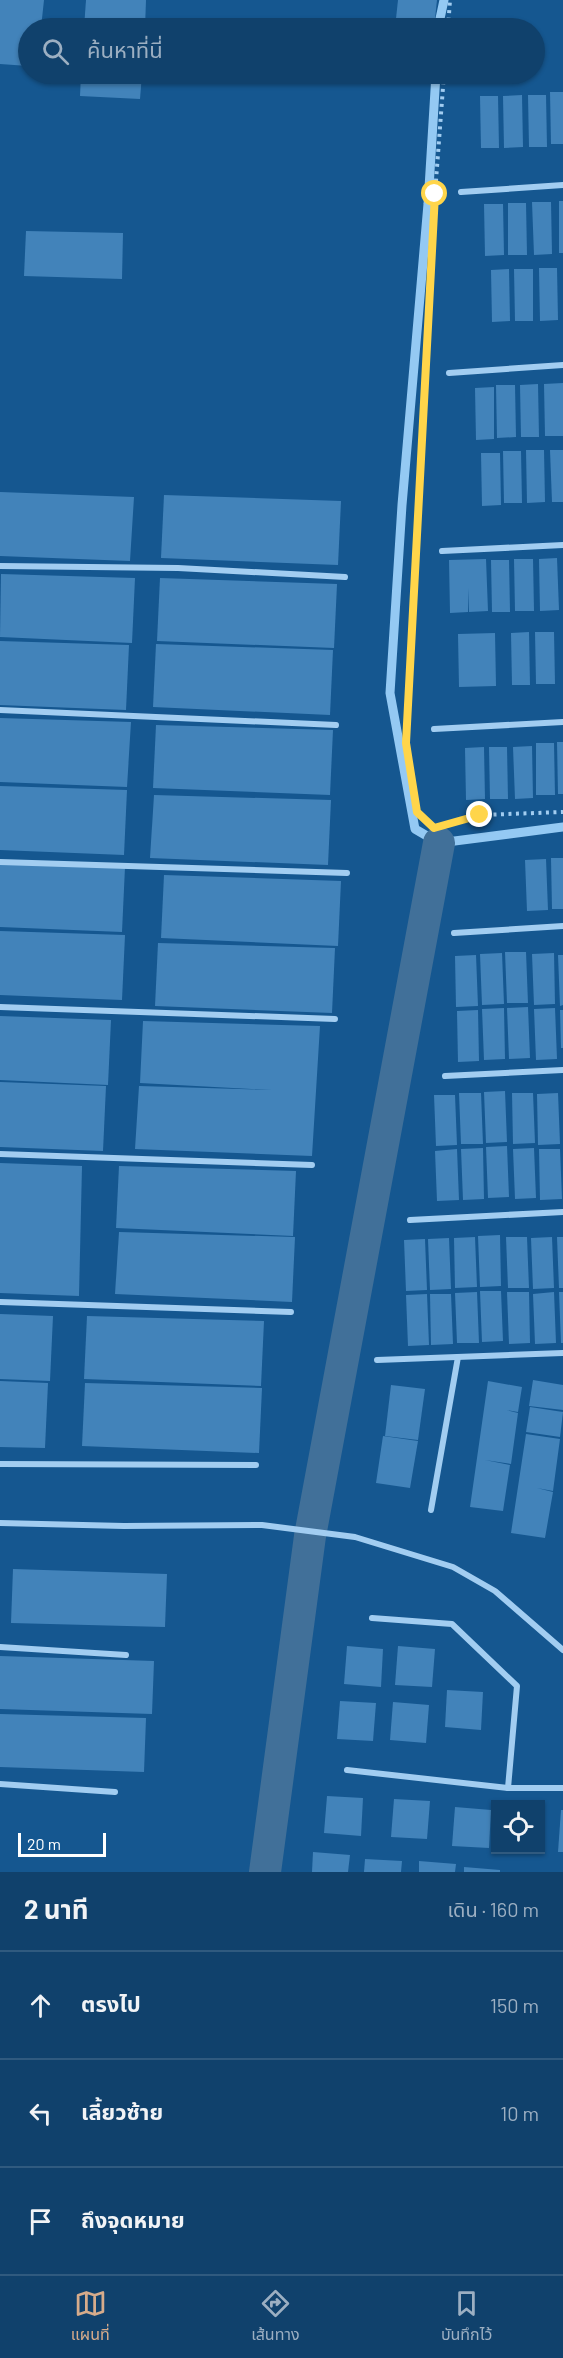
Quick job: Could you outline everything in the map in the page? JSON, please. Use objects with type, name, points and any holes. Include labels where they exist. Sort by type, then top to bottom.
[{"type":"street","points":[[461,192],[563,185]]},
{"type":"street","points":[[449,373],[563,365]]},
{"type":"street","points":[[442,551],[563,545]]},
{"type":"street","points":[[0,566],[178,568],[345,577]]},
{"type":"street","points":[[0,710],[336,725]]},
{"type":"street","points":[[434,729],[563,722]]},
{"type":"street","points":[[0,862],[347,873]]},
{"type":"street","points":[[454,933],[563,926]]},
{"type":"street","points":[[0,1007],[335,1020]]},
{"type":"street","points":[[445,1076],[563,1070]]},
{"type":"street","points":[[0,1154],[312,1165]]},
{"type":"street","points":[[410,1220],[563,1212]]},
{"type":"street","points":[[0,1302],[291,1312]]},
{"type":"street","points":[[377,1360],[563,1353]]},
{"type":"street","points":[[430,1510],[458,1357]]},
{"type":"street","points":[[0,1464],[256,1465]]},
{"type":"street","points":[[0,1522],[124,1526],[262,1525],[356,1538],[453,1567],[495,1591],[563,1650]]},
{"type":"street","points":[[372,1618],[452,1624],[517,1686],[508,1788]]},
{"type":"street","points":[[0,1647],[126,1655]]},
{"type":"street","points":[[347,1770],[508,1788],[563,1788]]},
{"type":"street","points":[[0,1784],[115,1792]]},
{"type":"path","points":[[449,18],[450,0]]},
{"type":"path","points":[[443,84],[435,194],[406,743],[417,812],[434,828],[480,815],[563,812]]},
{"type":"building","points":[[0,0],[44,0],[42,18],[18,18],[18,65],[0,64]]},
{"type":"building","points":[[86,0],[146,0],[145,18],[85,18]]},
{"type":"building","points":[[398,0],[437,0],[435,18],[396,18]]},
{"type":"building","points":[[81,84],[141,84],[140,99],[80,96]]},
{"type":"building","points":[[550,92],[563,92],[563,144],[551,144]]},
{"type":"building","points":[[522,95],[523,147],[504,148],[503,96]]},
{"type":"building","points":[[528,95],[546,95],[547,147],[529,147]]},
{"type":"building","points":[[480,96],[498,96],[499,148],[481,148]]},
{"type":"building","points":[[559,201],[563,201],[563,253],[559,253]]},
{"type":"building","points":[[532,202],[551,202],[552,254],[534,255]]},
{"type":"building","points":[[508,203],[526,203],[527,255],[508,255]]},
{"type":"building","points":[[484,204],[503,204],[504,255],[485,256]]},
{"type":"building","points":[[26,231],[123,233],[122,279],[24,276]]},
{"type":"building","points":[[539,268],[557,268],[558,320],[540,321]]},
{"type":"building","points":[[509,269],[510,321],[492,322],[491,270]]},
{"type":"building","points":[[514,269],[533,269],[533,321],[515,321]]},
{"type":"building","points":[[563,383],[563,436],[545,436],[544,384]]},
{"type":"building","points":[[538,384],[539,437],[521,437],[520,385]]},
{"type":"building","points":[[496,385],[515,385],[516,437],[497,438]]},
{"type":"building","points":[[494,387],[494,439],[476,440],[475,388]]},
{"type":"building","points":[[526,450],[544,450],[545,502],[527,503]]},
{"type":"building","points":[[550,450],[563,450],[563,502],[552,502]]},
{"type":"building","points":[[503,451],[521,451],[522,503],[504,503]]},
{"type":"building","points":[[481,453],[500,453],[501,505],[482,506]]},
{"type":"building","points":[[0,492],[134,497],[130,561],[0,556]]},
{"type":"building","points":[[164,495],[341,501],[338,565],[161,558]]},
{"type":"building","points":[[557,558],[559,610],[540,611],[539,559]]},
{"type":"building","points":[[486,559],[488,611],[469,612],[468,588],[468,612],[450,613],[449,560]]},
{"type":"building","points":[[514,559],[533,559],[534,611],[515,611]]},
{"type":"building","points":[[491,560],[509,560],[510,612],[492,612]]},
{"type":"building","points":[[1,574],[135,578],[132,643],[0,637]]},
{"type":"building","points":[[160,578],[337,584],[334,648],[157,641]]},
{"type":"building","points":[[529,632],[530,685],[512,685],[511,633]]},
{"type":"building","points":[[535,632],[554,632],[555,684],[536,684]]},
{"type":"building","points":[[495,633],[496,686],[459,687],[458,634]]},
{"type":"building","points":[[0,641],[129,645],[126,710],[0,705]]},
{"type":"building","points":[[156,644],[333,650],[330,715],[153,707]]},
{"type":"building","points":[[0,718],[131,722],[127,787],[0,782]]},
{"type":"building","points":[[156,725],[333,730],[330,795],[153,788]]},
{"type":"building","points":[[557,742],[563,742],[563,794],[558,794]]},
{"type":"building","points":[[536,743],[554,743],[555,795],[536,795]]},
{"type":"building","points":[[532,746],[533,798],[515,799],[513,747]]},
{"type":"building","points":[[484,747],[485,799],[466,800],[465,748]]},
{"type":"building","points":[[489,747],[507,747],[508,799],[490,799]]},
{"type":"building","points":[[0,786],[127,790],[124,855],[0,850]]},
{"type":"building","points":[[154,795],[331,800],[328,865],[150,858]]},
{"type":"building","points":[[551,858],[563,858],[563,909],[552,909]]},
{"type":"building","points":[[546,859],[548,910],[527,911],[525,860]]},
{"type":"building","points":[[0,863],[125,867],[122,932],[0,927]]},
{"type":"building","points":[[164,875],[341,881],[338,946],[161,938]]},
{"type":"building","points":[[0,931],[125,935],[122,1000],[0,995]]},
{"type":"building","points":[[158,943],[335,948],[332,1013],[155,1006]]},
{"type":"building","points":[[505,952],[526,952],[528,1003],[507,1003]]},
{"type":"building","points":[[502,953],[504,1004],[482,1005],[480,954]]},
{"type":"building","points":[[554,953],[555,1004],[534,1005],[532,954]]},
{"type":"building","points":[[476,955],[478,1006],[456,1007],[455,956]]},
{"type":"building","points":[[558,955],[563,955],[563,1005],[560,1006]]},
{"type":"building","points":[[528,1007],[530,1058],[509,1059],[507,1008]]},
{"type":"building","points":[[504,1008],[505,1059],[484,1060],[482,1009]]},
{"type":"building","points":[[555,1008],[557,1059],[536,1060],[534,1009]]},
{"type":"building","points":[[478,1010],[479,1061],[458,1062],[457,1011]]},
{"type":"building","points":[[560,1010],[563,1010],[563,1048],[561,1048]]},
{"type":"building","points":[[0,1016],[111,1020],[108,1085],[0,1080]]},
{"type":"building","points":[[143,1021],[320,1026],[312,1156],[135,1149],[139,1086],[272,1090],[140,1083]]},
{"type":"building","points":[[0,1082],[106,1086],[103,1151],[0,1147]]},
{"type":"building","points":[[505,1091],[507,1142],[486,1143],[484,1092]]},
{"type":"building","points":[[459,1093],[481,1093],[483,1144],[461,1144]]},
{"type":"building","points":[[512,1093],[533,1093],[535,1143],[513,1144]]},
{"type":"building","points":[[558,1093],[560,1144],[538,1145],[537,1094]]},
{"type":"building","points":[[434,1095],[455,1095],[457,1145],[436,1146]]},
{"type":"building","points":[[507,1146],[509,1197],[488,1198],[486,1147]]},
{"type":"building","points":[[483,1148],[484,1199],[463,1200],[461,1149]]},
{"type":"building","points":[[534,1148],[536,1198],[515,1199],[513,1149]]},
{"type":"building","points":[[457,1149],[459,1200],[437,1201],[435,1151]]},
{"type":"building","points":[[539,1149],[560,1149],[562,1199],[540,1200]]},
{"type":"building","points":[[0,1163],[82,1166],[79,1296],[0,1293]]},
{"type":"building","points":[[119,1166],[296,1171],[293,1236],[116,1228]]},
{"type":"building","points":[[119,1232],[295,1237],[292,1302],[115,1294]]},
{"type":"building","points":[[500,1235],[501,1286],[480,1287],[478,1236]]},
{"type":"building","points":[[475,1237],[477,1287],[455,1288],[454,1238]]},
{"type":"building","points":[[506,1237],[527,1237],[529,1288],[508,1288]]},
{"type":"building","points":[[552,1237],[554,1288],[533,1289],[531,1238]]},
{"type":"building","points":[[557,1237],[563,1237],[563,1288],[559,1288]]},
{"type":"building","points":[[449,1238],[451,1289],[430,1290],[428,1239]]},
{"type":"building","points":[[425,1239],[427,1290],[406,1291],[404,1240]]},
{"type":"building","points":[[480,1291],[501,1291],[503,1341],[482,1342]]},
{"type":"building","points":[[477,1292],[479,1343],[457,1343],[455,1293]]},
{"type":"building","points":[[507,1292],[529,1292],[530,1343],[509,1344]]},
{"type":"building","points":[[554,1292],[556,1343],[535,1344],[533,1294]]},
{"type":"building","points":[[559,1292],[563,1292],[563,1343],[561,1343]]},
{"type":"building","points":[[427,1294],[429,1345],[408,1346],[406,1295]]},
{"type":"building","points":[[430,1294],[451,1294],[453,1344],[431,1345]]},
{"type":"building","points":[[0,1314],[53,1316],[50,1381],[0,1379]]},
{"type":"building","points":[[87,1316],[264,1321],[261,1386],[84,1379]]},
{"type":"building","points":[[533,1380],[563,1385],[563,1410],[529,1406]]},
{"type":"building","points":[[0,1381],[48,1383],[45,1448],[0,1447]]},
{"type":"building","points":[[488,1381],[522,1387],[518,1412],[506,1410],[518,1413],[511,1464],[485,1460],[510,1465],[503,1511],[470,1507]]},
{"type":"building","points":[[85,1383],[262,1388],[259,1453],[82,1446]]},
{"type":"building","points":[[391,1385],[425,1389],[418,1440],[385,1436]]},
{"type":"building","points":[[530,1407],[563,1412],[560,1437],[526,1432]]},
{"type":"building","points":[[526,1434],[560,1439],[553,1491],[537,1488],[553,1492],[545,1538],[511,1533]]},
{"type":"building","points":[[383,1436],[418,1441],[410,1488],[376,1483]]},
{"type":"building","points":[[13,1569],[167,1574],[165,1627],[11,1623]]},
{"type":"building","points":[[347,1646],[383,1649],[381,1687],[344,1684]]},
{"type":"building","points":[[398,1646],[435,1649],[432,1687],[395,1685]]},
{"type":"building","points":[[0,1656],[154,1661],[152,1714],[0,1709]]},
{"type":"building","points":[[447,1690],[483,1692],[481,1730],[445,1727]]},
{"type":"building","points":[[340,1701],[376,1703],[373,1741],[337,1739]]},
{"type":"building","points":[[393,1702],[429,1705],[426,1743],[390,1740]]},
{"type":"building","points":[[0,1714],[146,1718],[144,1772],[0,1767]]},
{"type":"building","points":[[327,1796],[363,1798],[361,1836],[324,1833]]},
{"type":"building","points":[[394,1799],[430,1801],[427,1839],[391,1837]]},
{"type":"building","points":[[455,1807],[491,1810],[489,1848],[452,1846]]},
{"type":"building","points":[[561,1810],[563,1810],[563,1852],[558,1852]]},
{"type":"building","points":[[313,1852],[350,1855],[348,1872],[312,1872]]},
{"type":"building","points":[[365,1859],[402,1861],[401,1872],[364,1872]]},
{"type":"building","points":[[419,1861],[456,1864],[455,1872],[419,1872]]},
{"type":"building","points":[[464,1867],[500,1870],[500,1872],[464,1872]]},
{"type":"waterway","points":[[440,18],[444,0]]},
{"type":"waterway","points":[[435,84],[428,204],[402,505],[390,693],[415,829],[439,843],[563,827]]},
{"type":"waterway","points":[[265,1872],[310,1536],[439,843]]},
{"type":"route","points":[[435,194],[406,743],[417,812],[434,828],[480,815]]}]
